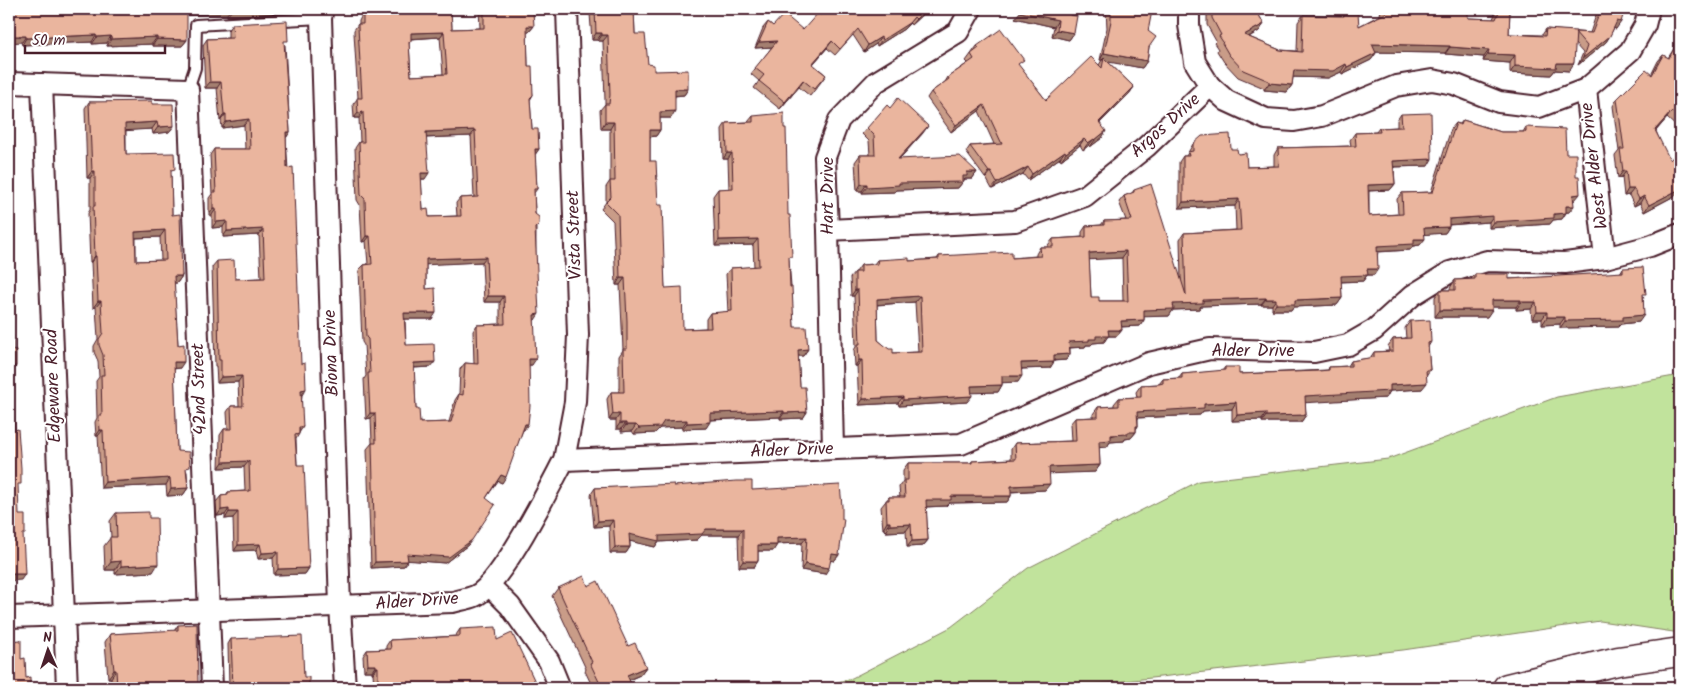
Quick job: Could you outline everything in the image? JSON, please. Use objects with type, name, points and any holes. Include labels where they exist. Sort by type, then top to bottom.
[{"type":"main road","points":[[1507,688],[1618,661],[1680,652]]},
{"type":"street","name":"Vista Street","points":[[564,460],[575,402],[578,335],[567,9]]},
{"type":"street","name":"Hart Drive","points":[[833,450],[828,230],[824,157],[839,120],[876,82],[958,32],[971,9]]},
{"type":"street","points":[[1189,9],[1189,24],[1195,62],[1210,86]]},
{"type":"street","name":"West Alder Drive","points":[[1605,258],[1586,89],[1630,51],[1644,25],[1649,9]]},
{"type":"street","name":"Biona Drive","points":[[322,14],[340,606],[345,688]]},
{"type":"street","name":"Argos Drive","points":[[828,230],[1015,221],[1085,196],[1146,147],[1210,86],[1227,101],[1266,119],[1294,121],[1322,116],[1396,86],[1432,80],[1454,84],[1499,102],[1539,107],[1586,89]]},
{"type":"street","points":[[9,83],[188,89]]},
{"type":"street","name":"Edgeware Road","points":[[42,84],[67,688]]},
{"type":"street","name":"42nd Street","points":[[188,89],[212,688]]},
{"type":"street","name":"Alder Drive","points":[[9,618],[452,602],[476,596],[489,585],[518,544],[564,460],[961,444],[1149,363],[1210,350],[1314,352],[1348,345],[1374,330],[1413,295],[1450,272],[1487,261],[1565,263],[1605,258],[1650,246],[1680,234]]},
{"type":"street","points":[[489,585],[510,606],[549,661],[560,688]]},
{"type":"lane","points":[[188,89],[195,68],[196,25],[322,14]]},
{"type":"green space","points":[[1680,375],[1680,633],[1600,621],[1403,650],[1097,684],[1082,688],[817,688],[852,678],[951,627],[1028,568],[1199,481],[1388,459],[1557,397]]},
{"type":"building","points":[[9,9],[187,9],[187,40],[157,39],[157,37],[111,39],[111,36],[97,37],[96,35],[26,38],[26,36],[9,36]]},
{"type":"building","points":[[365,9],[451,9],[452,29],[484,28],[484,9],[528,9],[528,11],[533,11],[534,26],[527,26],[528,66],[532,66],[533,95],[530,98],[532,129],[538,129],[539,149],[535,149],[537,189],[534,189],[535,214],[539,217],[539,224],[535,228],[539,314],[534,315],[536,359],[529,359],[530,406],[528,424],[525,424],[506,477],[501,475],[486,498],[495,505],[472,540],[449,557],[407,554],[408,561],[375,562],[372,443],[376,443],[375,413],[370,413],[368,373],[370,373],[368,339],[366,337],[364,265],[372,264],[370,236],[366,236],[365,199],[361,195],[359,142],[364,142],[363,112],[358,113],[357,98],[362,98],[358,24],[363,24],[363,15],[365,15]],"holes":[[[444,32],[447,74],[411,76],[409,42],[411,41],[411,33]],[[475,130],[478,197],[460,198],[461,216],[429,217],[428,209],[423,210],[421,173],[429,173],[426,132]],[[486,257],[488,296],[504,296],[505,324],[477,325],[478,364],[465,363],[463,395],[459,394],[451,422],[420,423],[419,409],[416,409],[414,363],[435,362],[434,344],[406,345],[404,313],[436,313],[435,288],[426,289],[426,259]]]},
{"type":"building","points":[[595,9],[634,9],[635,34],[645,34],[648,64],[654,65],[654,71],[688,70],[688,89],[675,89],[675,111],[660,112],[660,130],[650,130],[650,161],[656,161],[658,205],[662,205],[665,288],[682,287],[683,329],[711,328],[710,313],[732,311],[731,268],[759,266],[758,239],[719,240],[718,189],[733,188],[732,153],[727,153],[726,123],[753,122],[753,116],[784,113],[788,215],[790,215],[792,256],[789,257],[790,287],[792,287],[794,327],[806,327],[808,349],[798,350],[800,387],[805,387],[807,412],[710,413],[710,422],[664,421],[660,427],[639,428],[636,425],[620,423],[620,414],[613,414],[611,392],[624,392],[623,349],[627,349],[627,321],[625,278],[620,278],[618,214],[606,202],[611,197],[610,181],[615,181],[614,122],[605,122],[605,104],[609,104],[610,95],[608,35],[596,33]]},
{"type":"building","points":[[826,9],[926,9],[916,19],[914,17],[909,23],[882,40],[881,37],[868,45],[858,29],[840,49],[832,41],[812,64],[826,75],[814,89],[803,80],[785,102],[759,81],[764,75],[755,68],[777,41],[759,42],[768,22],[773,26],[784,14],[803,30],[818,13],[821,15]]},
{"type":"building","points":[[1023,9],[1072,9],[1070,15],[1077,16],[1074,33],[1057,30],[1058,20],[1020,12]]},
{"type":"building","points":[[1111,9],[1151,9],[1148,31],[1156,37],[1149,47],[1147,61],[1104,53],[1111,21]]},
{"type":"building","points":[[1212,9],[1257,9],[1264,24],[1244,35],[1280,50],[1302,52],[1303,15],[1344,16],[1344,14],[1358,14],[1359,26],[1386,13],[1386,9],[1468,11],[1468,18],[1496,19],[1500,9],[1510,9],[1509,34],[1545,36],[1546,29],[1576,31],[1574,63],[1557,63],[1556,68],[1515,66],[1515,55],[1488,54],[1489,50],[1450,46],[1372,44],[1376,53],[1347,67],[1346,64],[1333,71],[1294,70],[1292,85],[1269,83],[1269,81],[1243,70],[1229,55],[1212,18]]},
{"type":"building","points":[[1601,9],[1625,9],[1621,22],[1617,21],[1610,36],[1583,58],[1587,46],[1575,32],[1592,33]]},
{"type":"building","points":[[287,21],[288,41],[284,41],[290,132],[286,132],[287,168],[293,167],[301,364],[305,363],[306,389],[301,390],[303,427],[299,427],[299,434],[295,435],[297,465],[304,465],[309,568],[278,569],[278,552],[262,553],[260,544],[238,545],[238,512],[229,512],[229,509],[221,510],[221,496],[228,495],[228,492],[250,491],[249,461],[223,462],[224,429],[232,429],[231,406],[243,406],[242,376],[221,377],[217,261],[234,260],[235,279],[265,278],[263,229],[227,231],[227,221],[216,222],[216,209],[213,209],[213,192],[216,192],[214,149],[250,149],[249,119],[226,122],[221,82],[210,82],[207,39],[233,38],[232,24]]},
{"type":"building","points":[[1001,29],[1024,60],[1018,64],[1046,100],[1091,57],[1102,68],[1104,58],[1134,87],[1099,122],[1106,131],[1095,140],[1088,143],[1084,139],[1066,153],[1065,151],[1032,174],[1028,167],[997,183],[991,172],[989,172],[970,146],[1002,144],[984,105],[956,125],[931,92],[949,79],[948,77],[974,59],[971,54],[979,48],[977,46]]},
{"type":"building","points":[[1680,35],[1680,119],[1672,111],[1655,130],[1670,160],[1680,149],[1680,189],[1649,205],[1644,196],[1639,199],[1634,189],[1628,189],[1626,171],[1623,171],[1620,149],[1624,149],[1617,99],[1646,70],[1652,75],[1663,55],[1669,58]]},
{"type":"building","points":[[898,98],[928,126],[898,159],[960,156],[977,172],[967,172],[967,176],[963,176],[963,182],[899,183],[899,185],[867,187],[867,184],[861,184],[860,155],[875,155],[874,135],[867,128],[887,105],[890,108]]},
{"type":"building","points":[[152,101],[152,104],[173,104],[174,126],[158,127],[157,122],[125,124],[126,154],[174,153],[175,169],[171,170],[172,215],[180,214],[182,276],[174,276],[178,345],[184,344],[184,362],[174,362],[177,451],[189,452],[190,467],[186,468],[188,488],[171,489],[170,478],[105,482],[103,430],[100,430],[99,415],[102,415],[101,375],[104,375],[103,355],[99,339],[103,333],[101,301],[98,301],[95,256],[93,206],[95,206],[95,171],[92,171],[89,102]],"holes":[[[165,230],[166,260],[136,261],[135,232]]]},
{"type":"building","points":[[1431,113],[1432,159],[1393,161],[1395,184],[1368,185],[1369,216],[1403,214],[1402,193],[1433,192],[1456,123],[1461,125],[1463,120],[1501,132],[1526,132],[1526,127],[1565,129],[1566,154],[1576,154],[1576,176],[1579,176],[1580,194],[1573,195],[1574,206],[1566,206],[1566,213],[1554,214],[1554,218],[1493,222],[1493,216],[1449,219],[1449,227],[1424,228],[1425,239],[1414,239],[1414,244],[1377,246],[1378,269],[1367,269],[1368,275],[1341,276],[1342,298],[1295,300],[1295,304],[1276,304],[1276,299],[1266,298],[1203,300],[1203,303],[1173,304],[1174,309],[1144,310],[1144,320],[1121,321],[1122,330],[1108,330],[1109,336],[1096,336],[1096,339],[1089,339],[1089,341],[1069,342],[1070,354],[1054,355],[1054,362],[1021,363],[1022,376],[1002,376],[1002,385],[971,386],[972,396],[903,400],[903,397],[863,399],[862,360],[859,360],[858,344],[860,344],[858,290],[855,290],[855,272],[861,272],[861,265],[878,264],[877,260],[909,258],[909,261],[939,259],[939,256],[1012,252],[1012,258],[1041,256],[1040,247],[1053,247],[1053,239],[1086,237],[1086,226],[1104,225],[1104,221],[1132,220],[1124,196],[1151,184],[1186,295],[1184,233],[1241,230],[1239,199],[1183,202],[1183,156],[1189,156],[1188,152],[1193,151],[1193,144],[1202,136],[1230,134],[1231,149],[1237,149],[1238,154],[1246,153],[1247,167],[1279,166],[1278,148],[1356,146],[1355,133],[1380,132],[1379,128],[1402,127],[1401,114]],"holes":[[[1126,251],[1128,301],[1099,301],[1099,297],[1091,297],[1089,253]],[[920,296],[922,352],[893,353],[893,349],[889,349],[878,340],[877,299]]]},
{"type":"building","points":[[9,179],[12,258],[9,258]]},
{"type":"building","points":[[1643,267],[1646,294],[1643,294],[1644,315],[1623,317],[1623,320],[1565,321],[1565,317],[1547,317],[1547,312],[1537,312],[1536,302],[1521,302],[1521,300],[1492,300],[1492,310],[1440,310],[1440,290],[1455,290],[1455,280],[1475,279],[1475,274],[1509,274],[1509,279],[1623,272],[1623,268]]},
{"type":"building","points":[[13,286],[14,313],[9,318],[9,287]]},
{"type":"building","points":[[1430,320],[1431,342],[1428,343],[1430,370],[1426,370],[1427,383],[1390,385],[1390,391],[1305,396],[1306,415],[1266,416],[1266,413],[1237,415],[1236,402],[1204,404],[1204,408],[1137,412],[1138,426],[1136,426],[1136,432],[1111,435],[1111,440],[1099,441],[1100,465],[1049,467],[1050,484],[1011,486],[1011,496],[951,496],[951,500],[926,500],[928,540],[912,541],[911,524],[890,525],[890,522],[887,522],[886,500],[889,500],[889,497],[905,497],[904,480],[908,480],[908,463],[972,463],[972,461],[1016,459],[1015,443],[1076,441],[1075,418],[1098,417],[1098,407],[1119,406],[1119,398],[1141,397],[1141,385],[1163,383],[1163,379],[1182,378],[1182,374],[1225,370],[1225,367],[1239,367],[1239,374],[1318,371],[1329,370],[1329,367],[1351,366],[1351,361],[1374,357],[1374,352],[1393,351],[1393,339],[1411,338],[1410,321]]},
{"type":"building","points":[[9,329],[13,336],[13,351],[16,350],[16,366],[11,366],[15,430],[18,429],[21,468],[21,484],[18,484],[19,515],[25,515],[25,534],[23,534],[25,574],[9,574]]},
{"type":"building","points":[[752,481],[752,490],[840,485],[842,519],[844,519],[839,555],[832,554],[829,568],[805,564],[807,537],[777,538],[777,545],[758,545],[758,561],[743,561],[743,529],[706,529],[702,534],[659,536],[659,541],[629,534],[630,547],[615,547],[613,520],[598,521],[595,488],[674,484],[674,486]]},
{"type":"building","points":[[149,512],[149,518],[157,518],[158,564],[121,566],[121,561],[111,562],[110,537],[117,537],[116,513]]},
{"type":"building","points":[[584,576],[588,586],[598,581],[628,646],[635,643],[646,667],[627,675],[633,688],[602,688],[590,663],[592,662],[558,588]]},
{"type":"building","points":[[197,624],[198,686],[178,688],[117,688],[110,634],[178,630],[178,625]]},
{"type":"building","points":[[496,627],[497,640],[512,633],[538,688],[459,688],[458,686],[378,688],[378,667],[376,665],[368,665],[367,650],[391,649],[390,640],[460,636],[460,629]]},
{"type":"building","points":[[302,636],[304,677],[309,677],[309,688],[233,688],[231,639]]},
{"type":"building","points":[[21,640],[21,659],[25,658],[26,678],[30,677],[30,688],[9,688],[9,641]]}]
